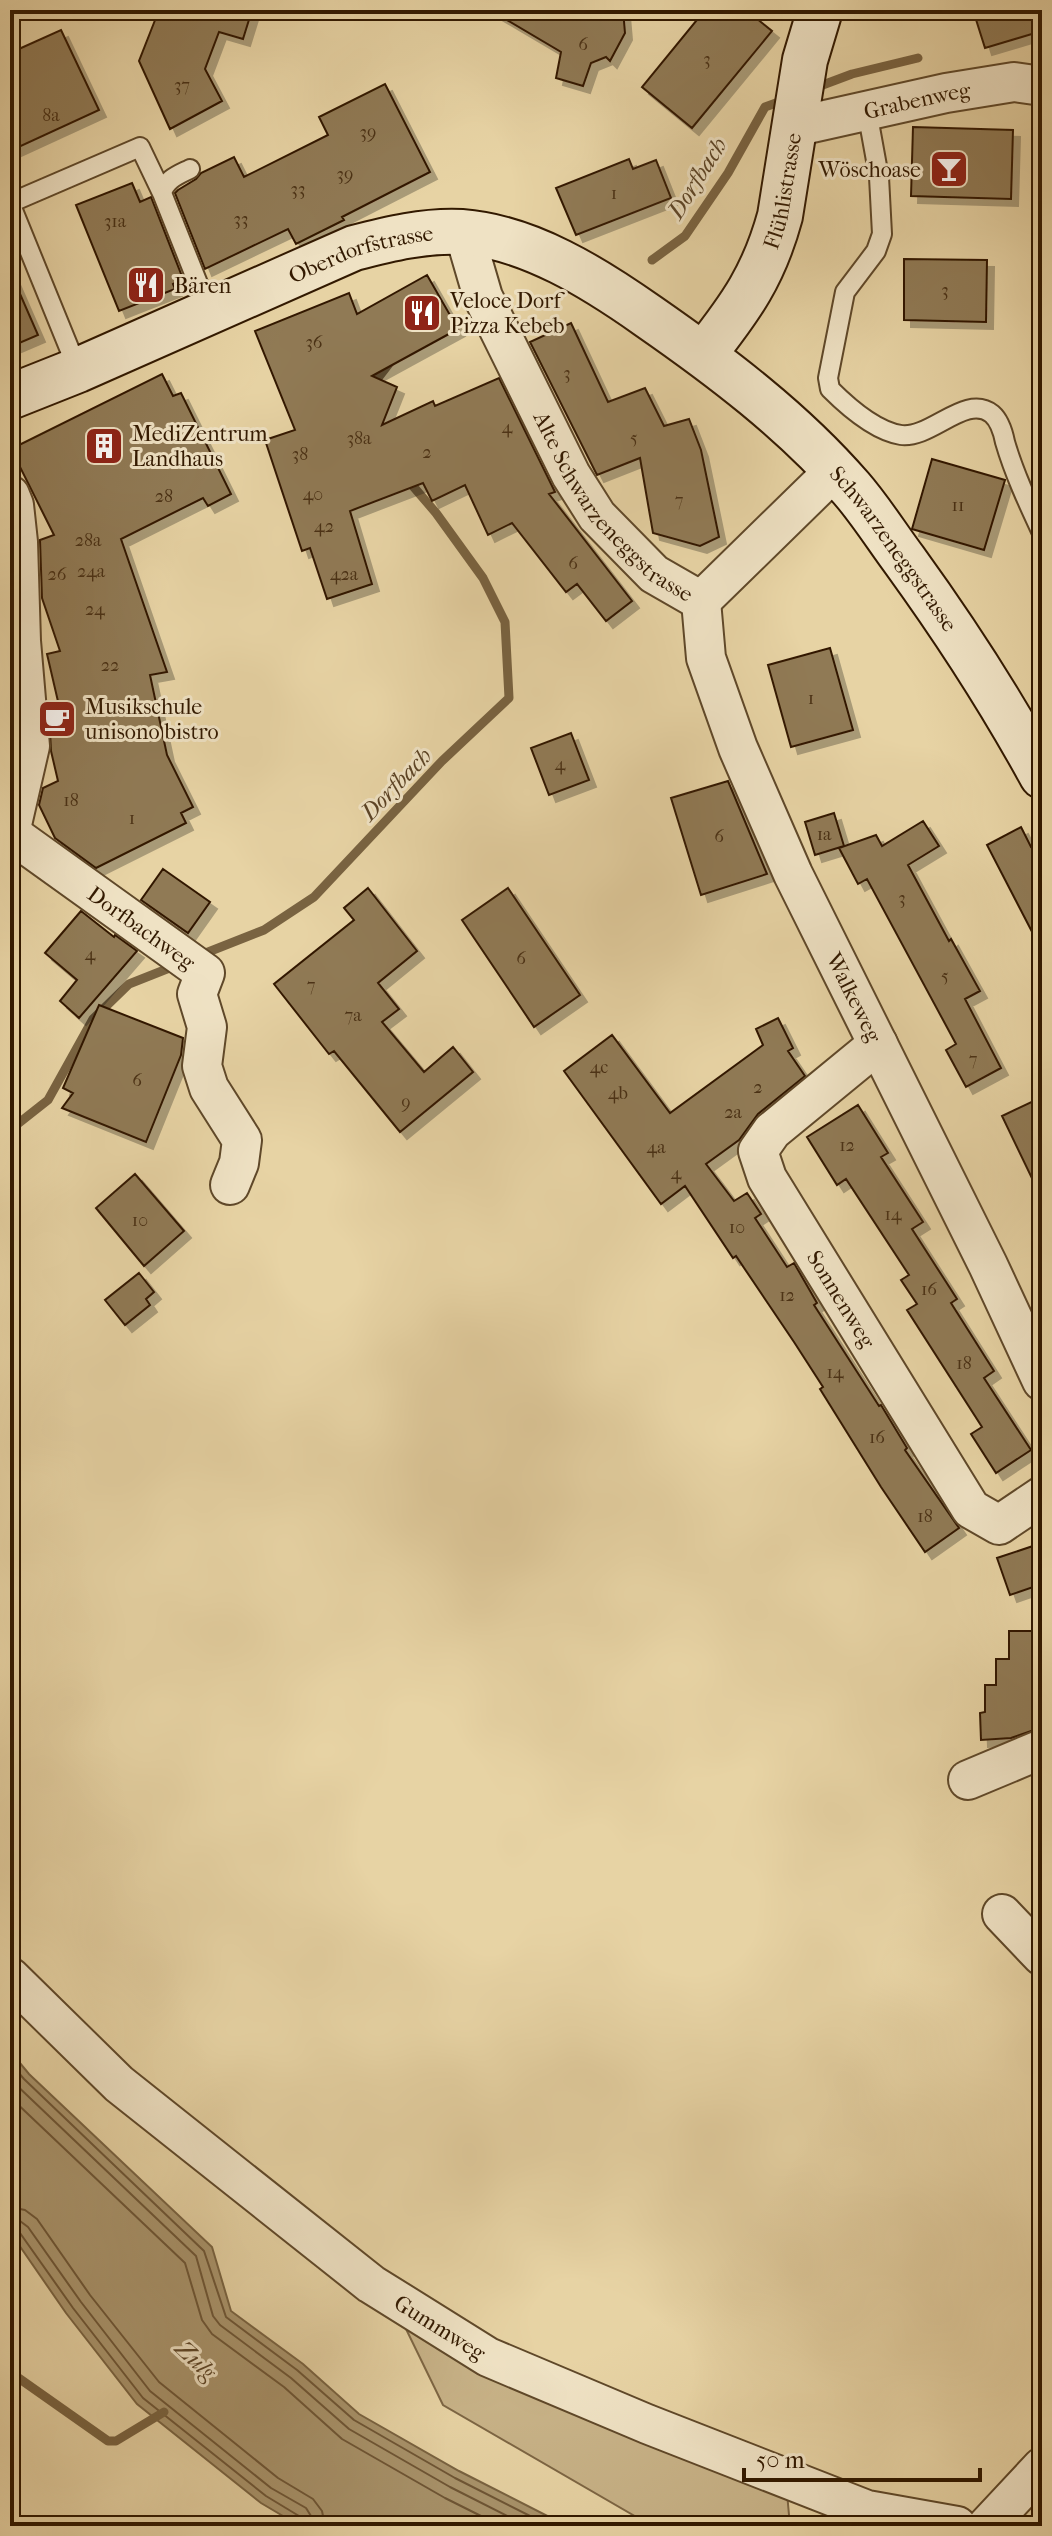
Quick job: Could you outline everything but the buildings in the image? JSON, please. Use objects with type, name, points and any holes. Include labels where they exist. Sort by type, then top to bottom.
[{"type":"main road","name":"Flühlistrasse","points":[[704,354],[739,310],[765,264],[780,216],[795,119],[816,21]]},
{"type":"main road","name":"Oberdorfstrasse","points":[[10,397],[354,248],[438,232],[464,232],[499,239],[567,266],[625,300],[704,354]]},
{"type":"main road","name":"Schwarzeneggstrasse","points":[[704,354],[790,426],[862,501],[959,637],[1042,776]]},
{"type":"street","name":"Grabenweg","points":[[795,119],[867,111],[1014,82],[1042,86]]},
{"type":"street","name":"Alte Schwarzeneggstrasse","points":[[464,232],[483,297],[571,475],[597,516],[654,574],[701,601],[835,470]]},
{"type":"street","points":[[10,495],[18,542],[16,646],[30,746],[10,833]]},
{"type":"street","name":"Walkeweg","points":[[701,601],[706,658],[738,748],[793,874],[988,1265],[1042,1381]]},
{"type":"street","name":"Dorfbachweg","points":[[10,833],[205,973],[197,994],[207,1027],[202,1066],[209,1088],[242,1140],[239,1163],[230,1185]]},
{"type":"street","name":"Sonnenweg","points":[[878,1044],[772,1131],[758,1151],[767,1178],[971,1509],[999,1525],[1042,1496]]},
{"type":"street","points":[[968,1780],[1042,1749]]},
{"type":"street","points":[[1002,1914],[1042,1956]]},
{"type":"street","name":"Gummweg","points":[[10,1977],[119,2084],[371,2284],[488,2357],[647,2424],[867,2510],[957,2526]]},
{"type":"street","points":[[987,2526],[1042,2467]]},
{"type":"lane","points":[[867,111],[879,177],[882,234],[876,251],[845,292],[828,378],[830,389],[881,429],[903,435],[923,433],[962,411],[977,408],[992,413],[1000,425],[1013,469],[1042,533]]},
{"type":"lane","points":[[78,370],[10,203],[140,147],[162,193],[209,311]]},
{"type":"lane","points":[[162,193],[164,185],[190,169]]},
{"type":"shaded area","points":[[406,2329],[787,2493],[790,2526],[652,2526],[443,2405]]},
{"type":"water","name":"Zulg","points":[[10,2051],[29,2074],[212,2247],[231,2311],[303,2364],[359,2414],[459,2471],[567,2526],[300,2526],[261,2503],[137,2404],[66,2313],[10,2232]]},
{"type":"waterway","points":[[812,89],[852,74],[918,58]]},
{"type":"waterway","name":"Dorfbach","points":[[652,260],[685,236],[728,173],[765,107],[787,99]]},
{"type":"waterway","name":"Dorfbach","points":[[375,390],[378,378],[391,361]]},
{"type":"waterway","name":"Dorfbach","points":[[198,956],[264,930],[314,897],[442,761],[509,698],[505,622],[483,578],[436,513],[406,478]]},
{"type":"waterway","name":"Dorfbach","points":[[10,1130],[48,1100],[93,1019],[129,984],[177,965]]},
{"type":"waterway","points":[[10,2372],[108,2441],[116,2441],[164,2412]]},
{"type":"place","name":"Wöschoase","points":[[949,169]]},
{"type":"place","name":"Bären","points":[[146,285]]},
{"type":"place","name":"Veloce Dorf Pizza Kebeb","points":[[422,313]]},
{"type":"place","name":"MediZentrum Landhaus","points":[[104,446]]},
{"type":"place","name":"Musikschule unisono bistro","points":[[57,719]]}]
